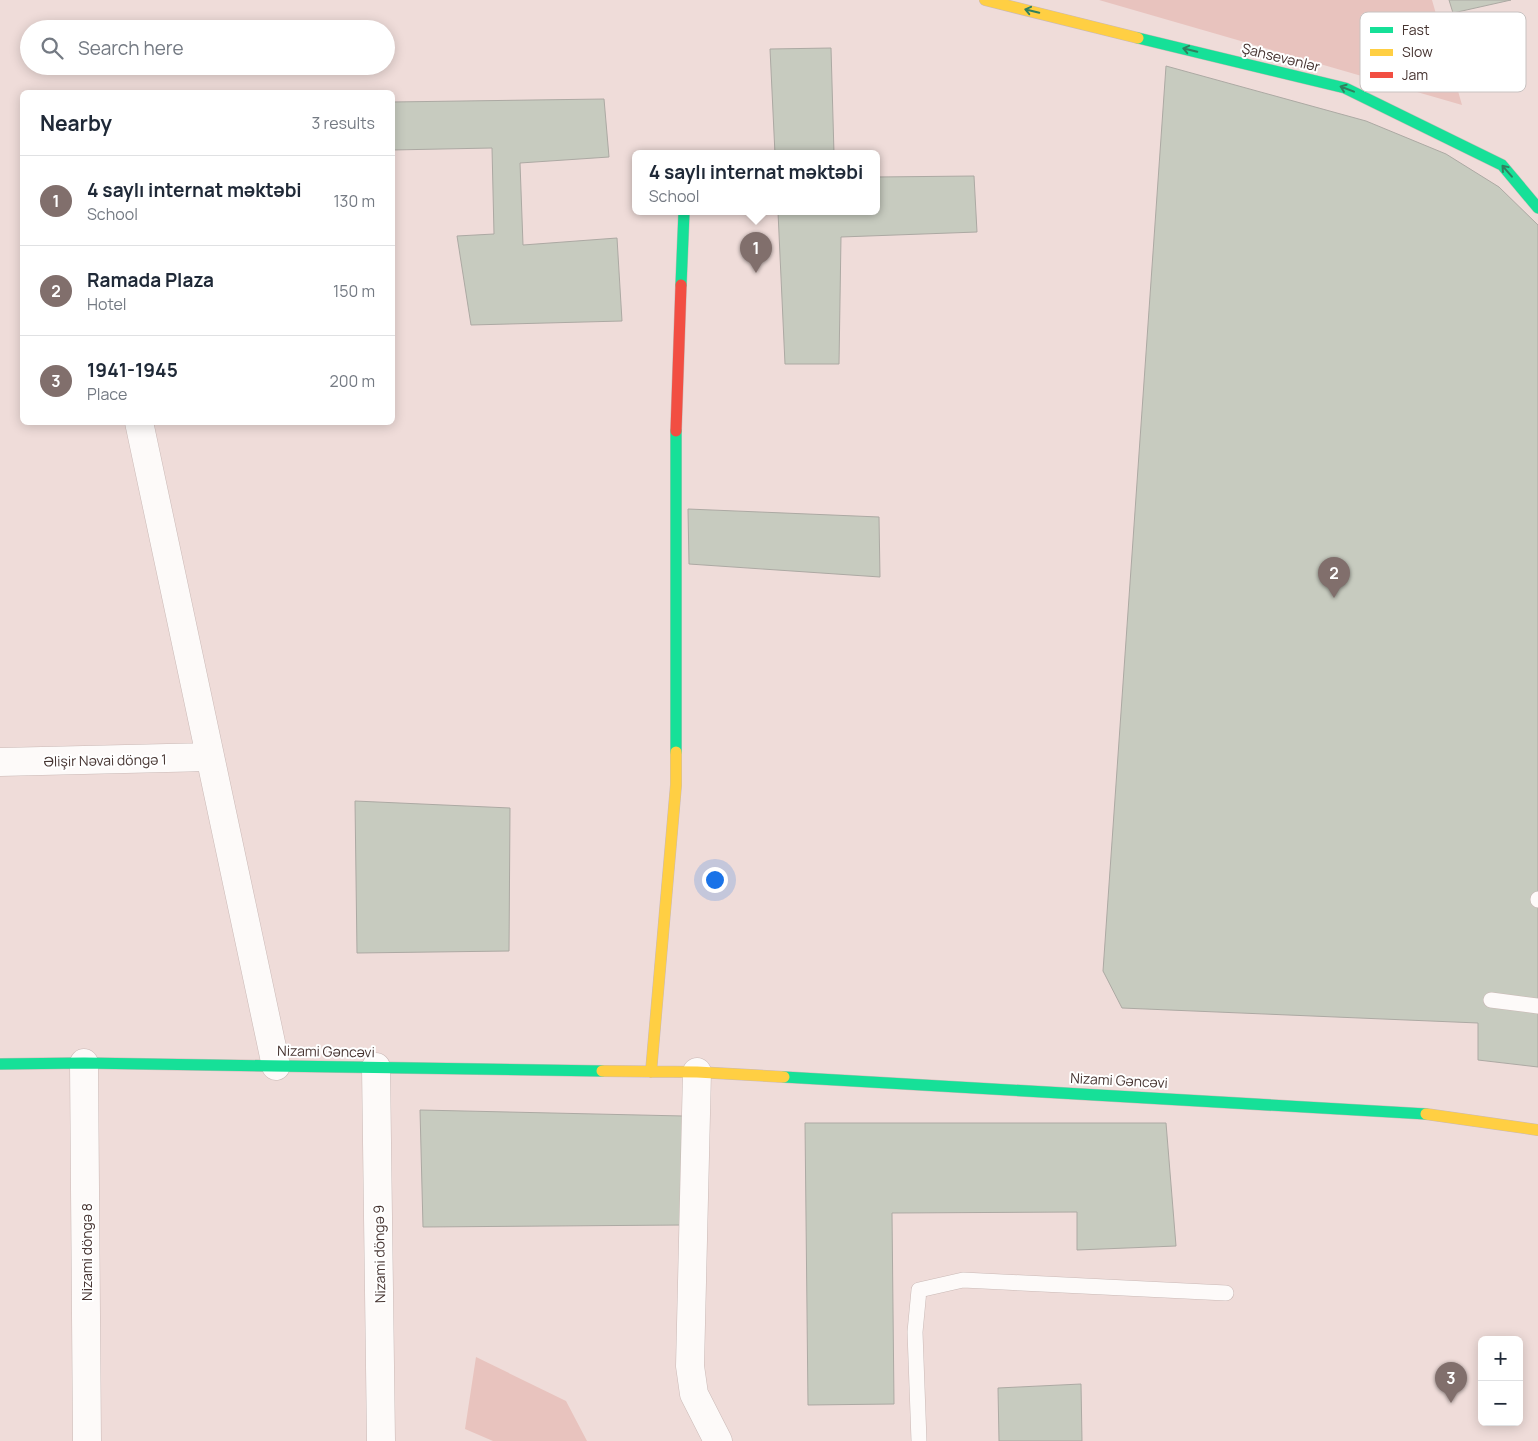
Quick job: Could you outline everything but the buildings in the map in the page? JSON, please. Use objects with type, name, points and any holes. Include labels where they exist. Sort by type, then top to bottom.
[{"type":"main road","name":"Şahsevənlər","points":[[985,0],[1346,88],[1502,165],[1538,208]]},
{"type":"main road","points":[[652,1072],[676,777],[676,423],[684,215]]},
{"type":"main road","name":"Nizami Gəncəvi","points":[[0,1064],[84,1063],[697,1072],[1418,1113],[1538,1130]]},
{"type":"street","points":[[140,425],[276,1066]]},
{"type":"street","name":"Əlişir Nəvai döngə 1","points":[[0,762],[210,757]]},
{"type":"street","name":"Nizami döngə 8","points":[[84,1063],[87,1441]]},
{"type":"street","name":"Nizami döngə 9","points":[[376,1067],[381,1441]]},
{"type":"street","points":[[697,1072],[690,1366],[694,1394],[718,1441]]},
{"type":"lane","points":[[1491,1000],[1538,1006]]},
{"type":"lane","points":[[918,1441],[915,1332],[919,1290],[963,1280],[1226,1293]]},
{"type":"shaded area","points":[[1099,0],[1432,0],[1435,12],[1360,12],[1360,75]]},
{"type":"shaded area","points":[[1417,92],[1458,92],[1462,105]]},
{"type":"shaded area","points":[[476,1357],[566,1401],[587,1441],[493,1441],[465,1429]]},
{"type":"traffic: fast","points":[[1138,38],[1345,88],[1502,165],[1538,208]]},
{"type":"traffic: fast","points":[[681,285],[684,215]]},
{"type":"traffic: fast","points":[[676,431],[676,752]]},
{"type":"traffic: fast","points":[[0,1064],[84,1063],[602,1071]]},
{"type":"traffic: fast","points":[[784,1077],[1426,1114]]},
{"type":"traffic: slow","points":[[985,0],[1138,38]]},
{"type":"traffic: slow","points":[[651,1072],[676,785],[676,752]]},
{"type":"traffic: slow","points":[[602,1071],[697,1072],[784,1077]]},
{"type":"traffic: slow","points":[[1426,1114],[1538,1130]]},
{"type":"traffic: jam","points":[[676,431],[681,285]]},
{"type":"place","name":"4 saylı internat məktəbi","points":[[756,273]]},
{"type":"place","name":"Ramada Plaza","points":[[1334,598]]},
{"type":"place","name":"1941-1945","points":[[1451,1403]]}]
